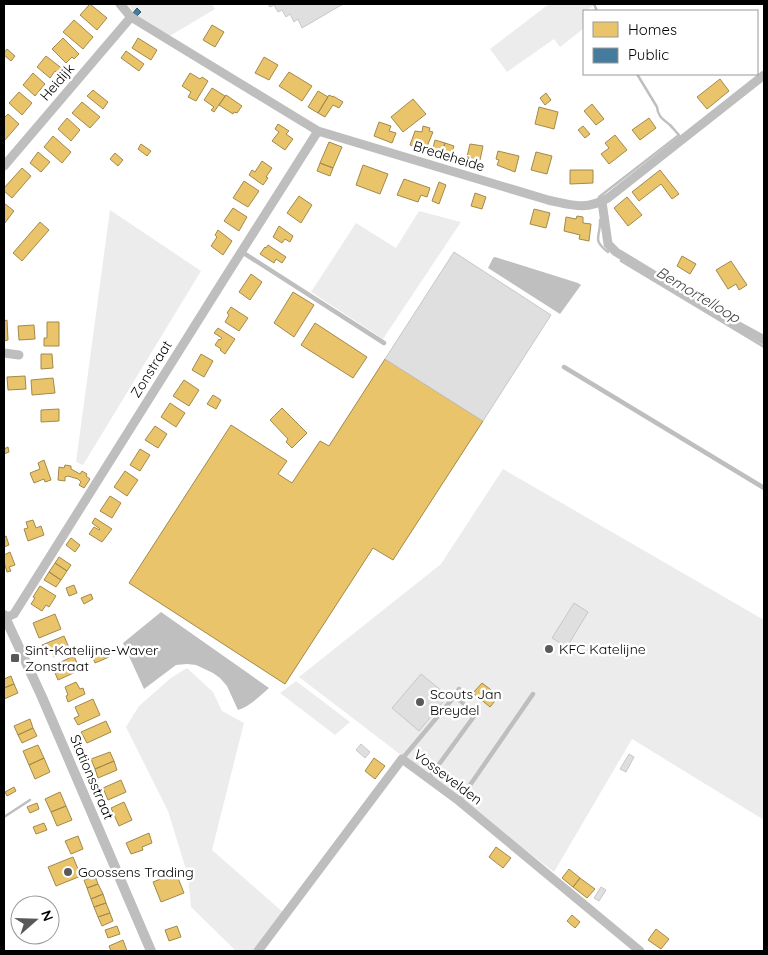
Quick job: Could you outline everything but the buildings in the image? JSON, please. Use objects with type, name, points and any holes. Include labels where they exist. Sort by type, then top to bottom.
[{"type":"street","name":"Bredeheide","points":[[120,4],[131,17],[318,131],[548,200],[578,207],[593,205],[608,198],[764,75]]},
{"type":"street","name":"Heidijk","points":[[4,166],[131,17]]},
{"type":"street","name":"Zonstraat","points":[[4,616],[14,614],[318,131]]},
{"type":"street","points":[[602,202],[608,244],[616,252],[764,340]]},
{"type":"street","points":[[4,354],[19,355]]},
{"type":"street","name":"Stationsstraat","points":[[4,616],[50,715],[151,951]]},
{"type":"street","name":"Vossevelden","points":[[258,951],[402,760],[458,801],[640,951]]},
{"type":"lane","points":[[242,251],[384,343]]},
{"type":"lane","points":[[564,367],[764,488]]},
{"type":"lane","points":[[402,760],[459,689]]},
{"type":"lane","points":[[458,801],[533,694]]},
{"type":"lane","points":[[428,779],[475,716],[461,701],[454,697]]},
{"type":"shaded area","points":[[127,4],[212,4],[215,9],[168,37],[140,18]]},
{"type":"shaded area","points":[[549,4],[596,4],[588,10],[583,10],[583,29],[560,47],[554,39],[507,72],[490,49]]},
{"type":"shaded area","points":[[110,210],[201,271],[83,465],[76,462]]},
{"type":"shaded area","points":[[419,211],[461,222],[383,339],[311,292],[356,223],[396,248]]},
{"type":"shaded area","points":[[495,257],[581,285],[560,314],[488,268]]},
{"type":"shaded area","name":"KFC Katelijne","points":[[503,469],[764,620],[764,820],[632,739],[554,872],[299,677],[441,564]]},
{"type":"shaded area","points":[[161,612],[269,688],[251,703],[238,710],[227,686],[220,678],[196,665],[187,664],[176,665],[144,689],[123,643]]},
{"type":"shaded area","points":[[187,668],[213,692],[222,711],[244,723],[212,850],[284,913],[254,951],[236,951],[191,907],[188,876],[168,811],[126,727],[139,706],[171,678]]},
{"type":"shaded area","points":[[296,681],[350,722],[335,735],[280,693]]},
{"type":"waterway","name":"Bemortelloop","points":[[594,4],[597,10]]},
{"type":"waterway","name":"Bemortelloop","points":[[599,197],[679,135],[660,116],[657,107],[638,75]]},
{"type":"waterway","name":"Bemortelloop","points":[[600,220],[598,241],[608,252]]},
{"type":"waterway","name":"Bemortelloop","points":[[621,261],[764,347]]},
{"type":"waterway","points":[[4,817],[30,800]]},
{"type":"place","name":"KFC Katelijne","points":[[549,649]]},
{"type":"place","name":"Sint-Katelijne-Waver Zonstraat","points":[[15,658]]},
{"type":"place","name":"Scouts Jan Breydel","points":[[420,702]]},
{"type":"place","name":"Goossens Trading","points":[[68,872]]}]
